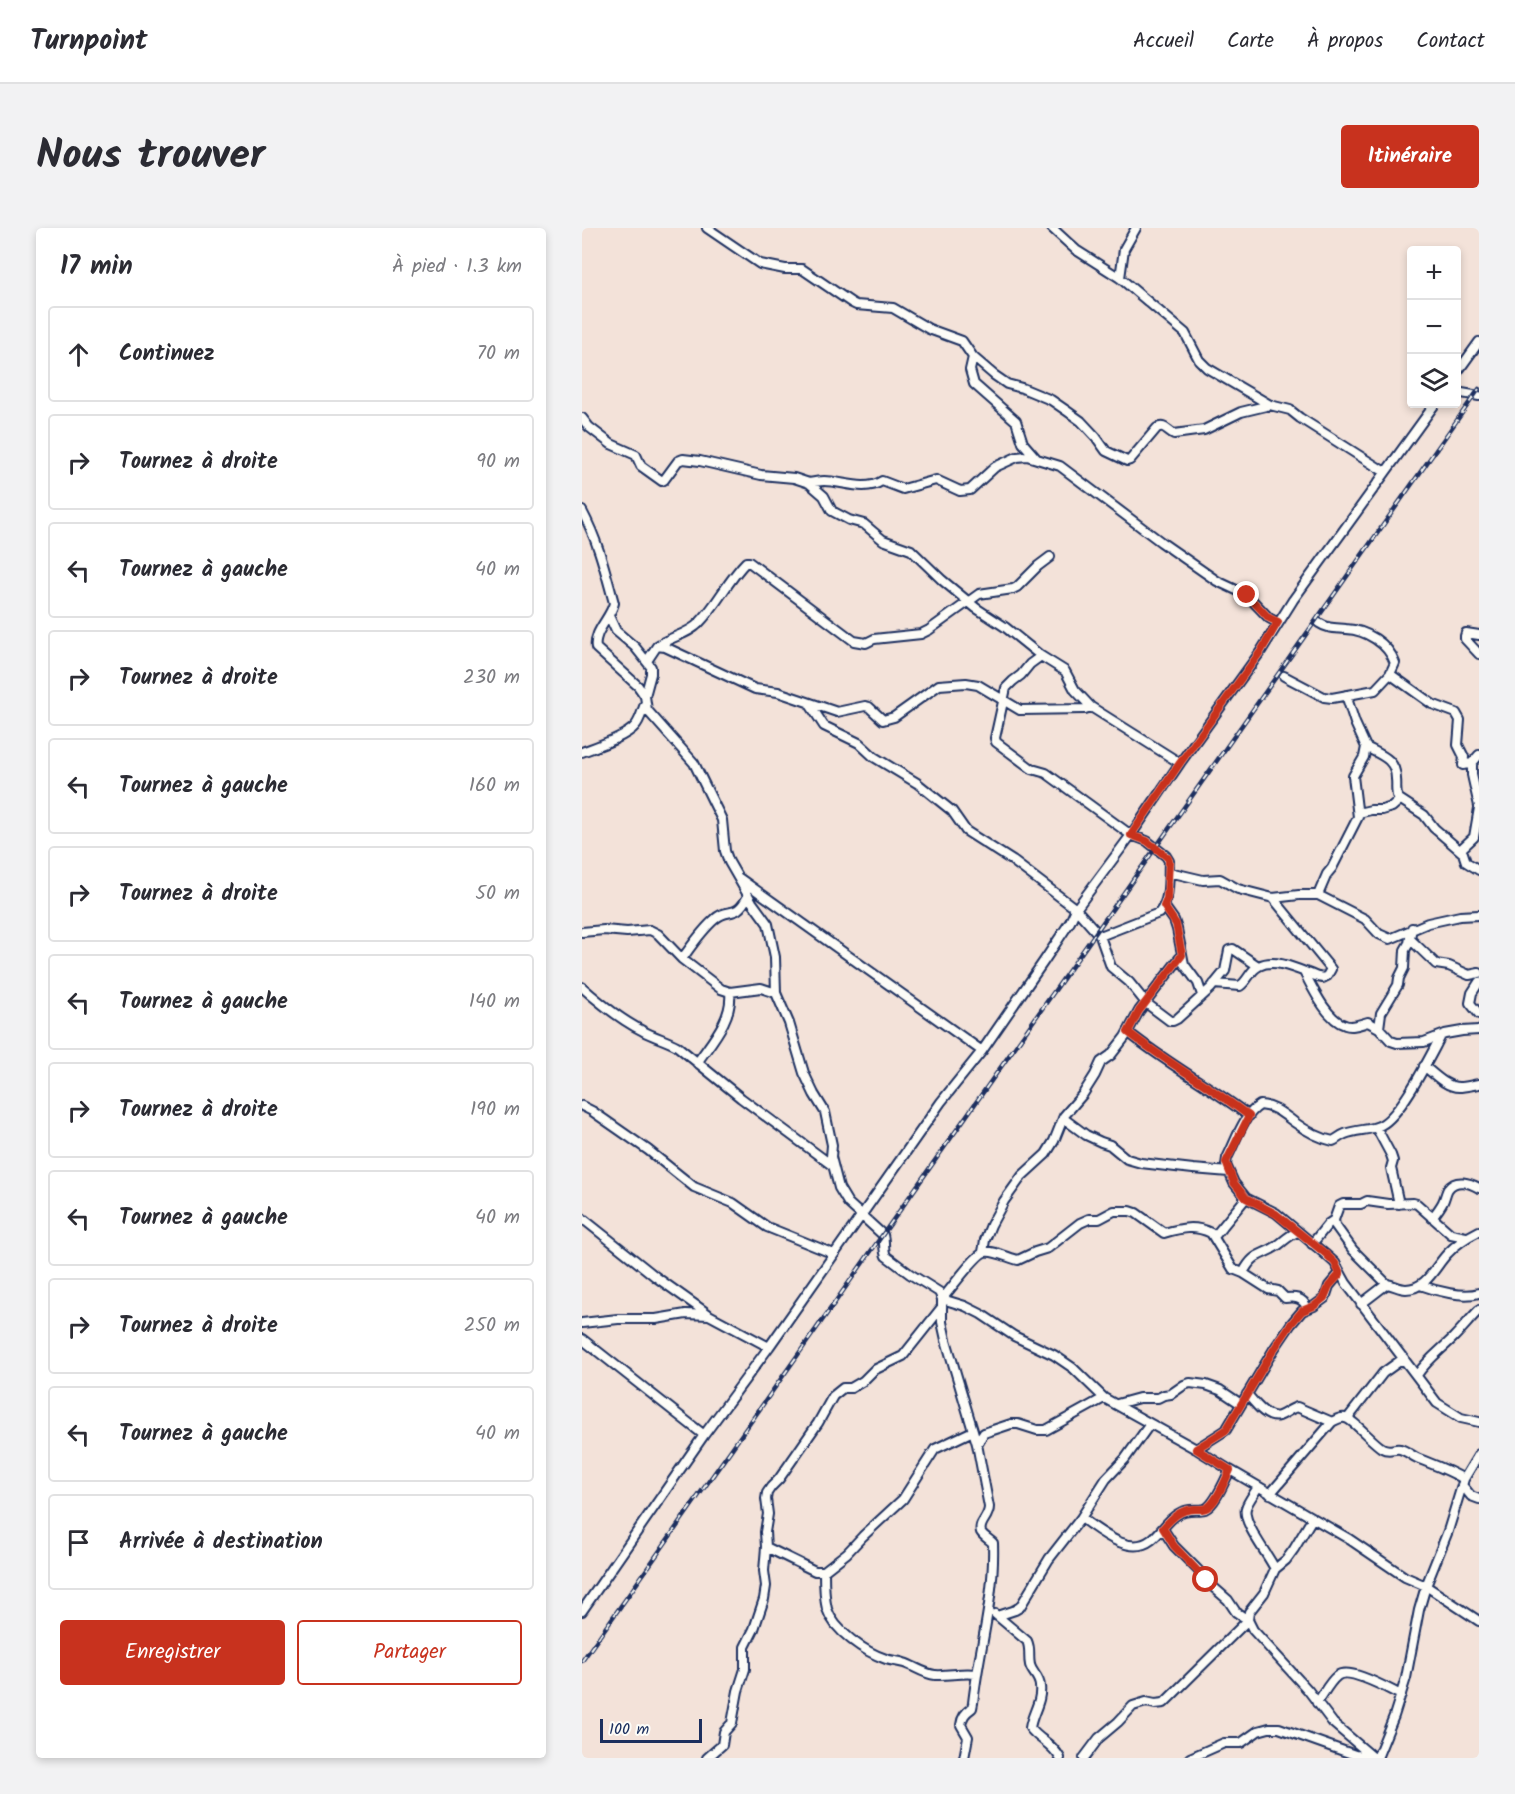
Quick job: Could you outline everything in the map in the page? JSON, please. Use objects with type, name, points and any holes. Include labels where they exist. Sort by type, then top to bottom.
[{"type":"street","points":[[707,228],[763,266],[802,269],[856,305],[892,308],[929,329],[962,340],[973,357],[1007,384],[1051,400],[1081,421],[1096,436],[1106,451],[1127,461],[1160,426],[1164,426],[1174,434],[1204,430],[1241,412],[1270,405]]},
{"type":"street","points":[[1052,228],[1076,250],[1120,278],[1185,333],[1194,351],[1207,368],[1270,405],[1290,410],[1385,472]]},
{"type":"street","points":[[1120,278],[1124,249],[1136,228]]},
{"type":"street","points":[[1461,367],[1479,342]]},
{"type":"street","points":[[973,357],[970,370],[974,384],[1016,421],[1023,443],[1036,459]]},
{"type":"street","points":[[1461,393],[1479,396]]},
{"type":"street","points":[[582,1611],[941,1102],[981,1051],[1076,909],[1131,835],[1261,651],[1278,622],[1432,408]]},
{"type":"street","points":[[582,418],[611,444],[636,455],[641,466],[662,481],[678,461],[683,459],[761,475],[794,478],[809,483],[824,496],[832,511],[849,520],[864,524],[883,540],[911,550],[968,601],[1041,656],[1065,671],[1076,690],[1091,707],[1180,763]]},
{"type":"street","points":[[809,483],[824,481],[860,486],[877,485],[882,481],[903,489],[936,480],[965,492],[996,467],[1021,456],[1060,466],[1217,581],[1247,595],[1269,618],[1278,622]]},
{"type":"street","points":[[582,511],[604,563],[614,603],[597,636],[596,648],[631,678],[645,700],[648,710],[694,763],[722,820],[725,851],[748,896],[768,924],[775,957],[776,993],[789,1023],[804,1073],[825,1112],[832,1145],[831,1157],[843,1197],[883,1235],[886,1256],[939,1292],[948,1348],[978,1444],[989,1513],[980,1530],[982,1535],[993,1543],[994,1567],[989,1610],[976,1674],[972,1708],[962,1718],[961,1725],[968,1737],[964,1758]]},
{"type":"street","points":[[647,661],[657,646],[698,624],[746,562],[854,641],[859,642],[921,634],[942,623],[968,601],[984,592],[1017,587],[1050,557]]},
{"type":"street","points":[[582,752],[604,744],[631,729],[637,723],[651,674],[651,667],[647,661],[616,631],[609,616]]},
{"type":"street","points":[[1318,623],[1331,629],[1348,629],[1370,635],[1390,652],[1395,663],[1390,674],[1373,691],[1328,698]]},
{"type":"street","points":[[1479,635],[1466,633],[1465,636],[1465,639],[1479,654]]},
{"type":"street","points":[[657,646],[670,648],[728,678],[756,689],[778,692],[837,712],[865,706],[886,721],[939,685],[966,683],[978,685],[1020,710],[1091,707]]},
{"type":"street","points":[[1041,656],[1027,666],[1021,675],[1006,688],[996,742],[1032,769],[1046,773],[1131,835],[1147,841],[1169,861],[1167,899],[1159,913],[1100,936]]},
{"type":"street","points":[[1390,674],[1432,704],[1456,713],[1460,720],[1458,745],[1464,757],[1463,765],[1472,763],[1479,755]]},
{"type":"street","points":[[1284,676],[1350,708]]},
{"type":"street","points":[[1318,895],[1358,813],[1353,776],[1364,757],[1366,747],[1346,695]]},
{"type":"street","points":[[809,703],[824,726],[859,743],[874,757],[917,783],[952,811],[966,831],[1013,861],[1076,909],[1100,936],[1112,967],[1129,982],[1146,1003],[1170,1021],[1173,1021],[1202,995],[1225,971],[1226,958],[1231,948],[1258,966]]},
{"type":"street","points":[[1366,747],[1389,760],[1394,766],[1397,776],[1396,794],[1400,800],[1424,815],[1434,828],[1464,853],[1466,862],[1479,870]]},
{"type":"street","points":[[1460,850],[1474,837],[1479,807],[1472,775],[1472,763]]},
{"type":"street","points":[[1358,813],[1392,807],[1400,800]]},
{"type":"street","points":[[1169,872],[1203,880],[1220,879],[1238,889],[1273,898],[1318,895],[1365,919],[1385,937],[1395,938],[1412,928],[1450,918],[1479,915]]},
{"type":"street","points":[[737,877],[981,1051]]},
{"type":"street","points":[[682,959],[715,919],[739,910],[748,896]]},
{"type":"street","points":[[1214,984],[1243,985],[1249,974],[1258,966],[1274,962],[1323,978],[1327,976],[1331,969],[1273,898]]},
{"type":"street","points":[[1164,906],[1176,924],[1184,964],[1198,983],[1202,995]]},
{"type":"street","points":[[1379,1028],[1381,1013],[1398,985],[1404,968],[1405,951],[1412,928]]},
{"type":"street","points":[[582,932],[650,930],[658,934],[682,959],[715,986],[730,992],[761,987],[776,993]]},
{"type":"street","points":[[1410,939],[1436,964],[1449,966],[1469,975],[1479,973]]},
{"type":"street","points":[[983,1252],[991,1225],[1002,1206],[1023,1176],[1046,1154],[1063,1118],[1093,1079],[1101,1062],[1111,1055],[1182,955]]},
{"type":"street","points":[[1304,972],[1325,1007],[1336,1020],[1344,1025],[1354,1026],[1368,1022],[1379,1028],[1391,1041],[1397,1043],[1424,1042],[1462,1031],[1479,1030]]},
{"type":"street","points":[[1479,982],[1472,993],[1470,1003],[1479,1014]]},
{"type":"street","points":[[582,987],[631,1024],[677,1046],[697,1064],[833,1166]]},
{"type":"street","points":[[731,1001],[739,990]]},
{"type":"street","points":[[697,1064],[729,1010],[730,992]]},
{"type":"street","points":[[1128,1032],[1249,1116]]},
{"type":"street","points":[[1442,1036],[1401,1105],[1392,1117],[1376,1127],[1345,1134],[1333,1141],[1296,1124],[1275,1108],[1260,1105],[1249,1116],[1226,1164],[1234,1183],[1246,1198],[1276,1214],[1335,1263],[1337,1277],[1346,1283],[1437,1403],[1461,1418],[1479,1422]]},
{"type":"street","points":[[1424,1066],[1454,1086],[1479,1084]]},
{"type":"street","points":[[582,1106],[648,1150],[694,1186],[733,1203],[767,1227],[834,1254]]},
{"type":"street","points":[[1063,1118],[1086,1135],[1110,1145],[1127,1159],[1193,1170],[1229,1172]]},
{"type":"street","points":[[1376,1127],[1393,1161],[1391,1168],[1399,1204]]},
{"type":"street","points":[[1432,1218],[1443,1202],[1448,1189],[1458,1182],[1479,1188]]},
{"type":"street","points":[[1214,1237],[1246,1198]]},
{"type":"street","points":[[1466,1237],[1451,1234],[1417,1204],[1408,1202],[1388,1204],[1367,1201],[1361,1204],[1343,1204],[1339,1206],[1334,1220],[1335,1225],[1353,1250],[1387,1284],[1406,1289],[1420,1285],[1448,1253],[1466,1237],[1479,1231]]},
{"type":"street","points":[[707,1758],[722,1745],[724,1732],[734,1718],[738,1691],[745,1669],[745,1647],[764,1599],[767,1493],[818,1423],[833,1396],[843,1388],[851,1388],[863,1381],[874,1370],[903,1356],[974,1259],[983,1252],[1018,1260],[1048,1248],[1080,1223],[1089,1219],[1099,1219],[1114,1211],[1130,1211],[1164,1233],[1180,1228],[1196,1227],[1211,1233],[1233,1269],[1269,1289],[1278,1291],[1285,1298],[1299,1299],[1308,1308]]},
{"type":"street","points":[[582,1218],[656,1277],[709,1315],[769,1347]]},
{"type":"street","points":[[1312,1244],[1334,1220]]},
{"type":"street","points":[[1243,1273],[1253,1258],[1278,1246],[1288,1236],[1297,1232]]},
{"type":"street","points":[[1196,1449],[1216,1435],[1225,1432],[1281,1338],[1297,1317],[1324,1298],[1329,1286],[1337,1277]]},
{"type":"street","points":[[1362,1304],[1387,1284]]},
{"type":"street","points":[[1420,1285],[1440,1292],[1469,1295],[1479,1293]]},
{"type":"street","points":[[942,1303],[964,1306],[981,1314],[1014,1336],[1054,1355],[1073,1368],[1104,1398],[1349,1539],[1479,1621]]},
{"type":"street","points":[[1417,1375],[1426,1362],[1479,1310]]},
{"type":"street","points":[[582,1323],[618,1319],[656,1319],[686,1314],[709,1315]]},
{"type":"street","points":[[582,1339],[704,1435]]},
{"type":"street","points":[[1270,1494],[1332,1422],[1348,1418],[1383,1373],[1404,1358]]},
{"type":"street","points":[[1117,1404],[1139,1398],[1158,1398],[1171,1394],[1190,1383],[1220,1390],[1241,1404]]},
{"type":"street","points":[[1247,1394],[1262,1410],[1273,1417],[1297,1407],[1332,1422]]},
{"type":"street","points":[[978,1444],[984,1433],[1011,1424],[1046,1430],[1104,1398]]},
{"type":"street","points":[[1348,1418],[1380,1447],[1392,1451],[1402,1450],[1419,1459],[1445,1467],[1463,1482],[1471,1496],[1479,1499]]},
{"type":"street","points":[[997,1616],[1020,1607],[1049,1559],[1081,1518],[1106,1479],[1125,1459],[1150,1424]]},
{"type":"street","points":[[766,1547],[815,1571],[824,1571],[847,1553],[903,1499],[935,1449],[973,1431]]},
{"type":"street","points":[[1374,1757],[1401,1695],[1426,1586],[1448,1531],[1463,1482],[1479,1454]]},
{"type":"street","points":[[1081,1518],[1127,1545],[1150,1542],[1176,1515],[1183,1511],[1204,1509],[1210,1505],[1230,1470]]},
{"type":"street","points":[[1258,1487],[1246,1507],[1245,1515],[1257,1541],[1275,1569]]},
{"type":"street","points":[[1084,1758],[1099,1738],[1133,1706],[1146,1702],[1164,1703],[1248,1620],[1249,1612],[1264,1593],[1275,1569],[1286,1560],[1312,1519]]},
{"type":"street","points":[[1163,1528],[1174,1546],[1228,1600],[1236,1611],[1248,1620],[1253,1630],[1308,1690],[1333,1723],[1374,1757]]},
{"type":"street","points":[[824,1571],[827,1609],[835,1625],[846,1635],[885,1658],[902,1662],[936,1676],[976,1674]]},
{"type":"street","points":[[989,1610],[1027,1641],[1030,1647],[1030,1664],[1038,1675],[1041,1687],[1030,1728],[1054,1748],[1060,1758]]},
{"type":"street","points":[[1317,1703],[1335,1677],[1341,1673],[1365,1678],[1401,1695]]},
{"type":"street","points":[[1190,1758],[1201,1755],[1216,1745],[1241,1743],[1258,1731],[1269,1728],[1279,1728],[1355,1755],[1374,1757]]},
{"type":"railway","points":[[582,1661],[1479,389]]},
{"type":"route","points":[[1206,1580],[1174,1546],[1163,1528],[1183,1511],[1207,1508],[1230,1470],[1196,1449],[1216,1435],[1225,1432],[1291,1324],[1302,1311],[1314,1306],[1324,1298],[1329,1286],[1340,1274],[1335,1263],[1326,1254],[1276,1214],[1246,1198],[1234,1183],[1226,1162],[1249,1116],[1128,1032],[1139,1011],[1182,955],[1176,924],[1164,906],[1167,899],[1168,858],[1147,841],[1131,835],[1261,651],[1278,622],[1269,618],[1247,595]]}]
